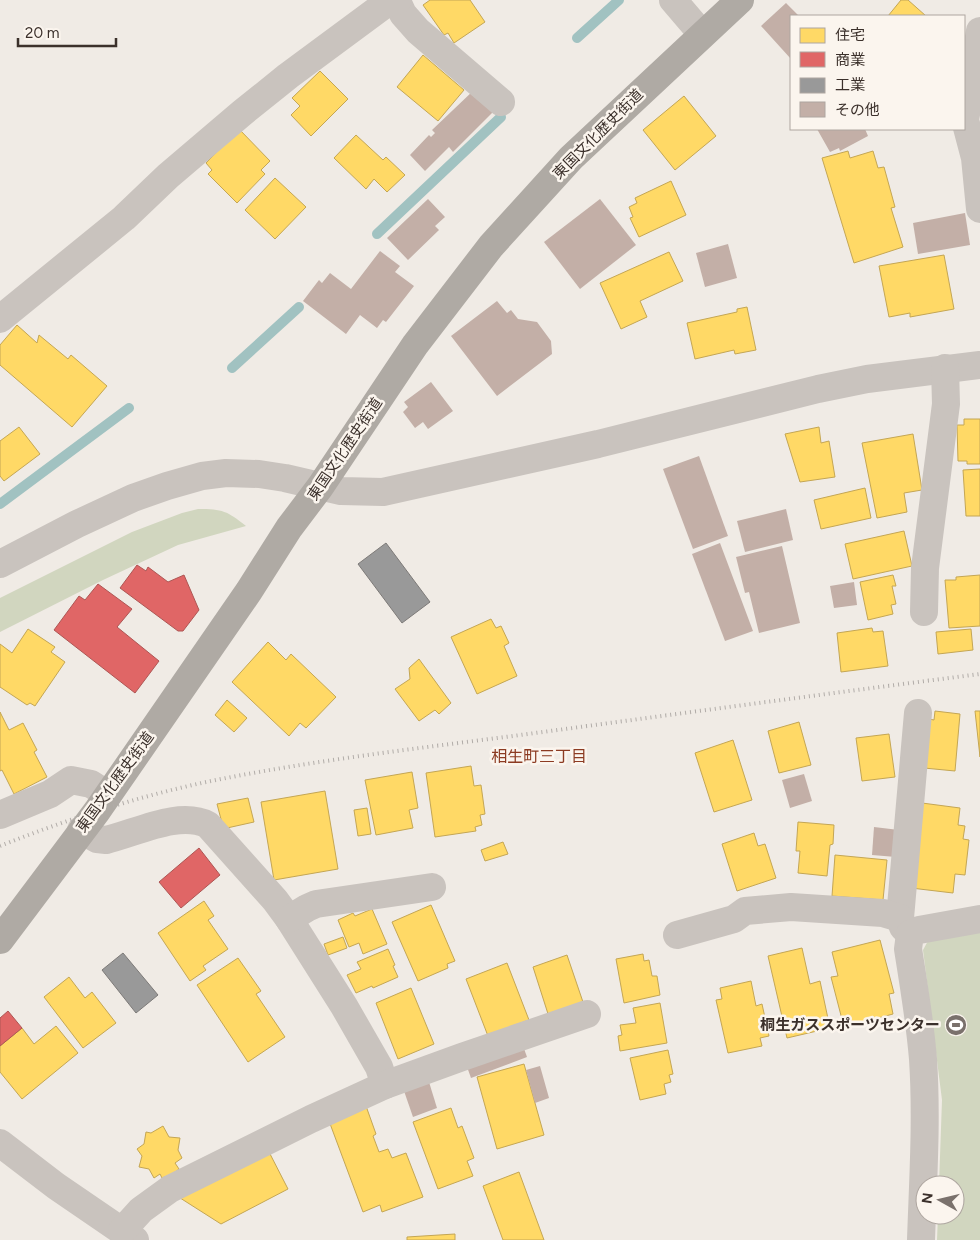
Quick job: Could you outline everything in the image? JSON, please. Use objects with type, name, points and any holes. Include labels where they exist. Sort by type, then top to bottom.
[{"type":"highway","name":"東国文化歴史街道","points":[[0,940],[108,795],[320,487],[415,345],[491,246],[571,158],[740,0]]},
{"type":"street","points":[[0,319],[124,218],[168,176],[288,76],[384,4],[398,0],[403,14],[418,31],[501,102]]},
{"type":"street","points":[[673,0],[702,34]]},
{"type":"street","points":[[980,31],[965,120],[975,158],[980,209]]},
{"type":"street","points":[[0,564],[77,524],[134,498],[202,476],[226,473],[259,474],[341,491],[383,492],[598,444],[818,389],[867,379],[980,365]]},
{"type":"street","points":[[924,612],[926,568],[946,404],[945,368]]},
{"type":"street","points":[[918,713],[905,926],[923,1061],[924,1103],[920,1240]]},
{"type":"street","points":[[0,815],[50,794],[71,780],[90,784],[108,795]]},
{"type":"street","points":[[81,830],[97,839],[106,840],[179,819],[201,821],[208,825],[275,900],[289,919],[344,1006],[379,1067],[385,1085]]},
{"type":"street","points":[[289,919],[316,904],[432,887]]},
{"type":"street","points":[[677,935],[734,919],[745,911],[791,907],[882,912],[905,926],[919,930],[980,919]]},
{"type":"street","points":[[0,1144],[128,1236],[141,1210],[170,1189],[311,1119],[385,1085],[462,1056],[587,1014]]},
{"type":"green space","points":[[198,509],[224,512],[246,526],[178,545],[0,632],[0,598],[132,532]]},
{"type":"green space","name":"桐生ガススポーツセンター","points":[[980,931],[980,1240],[937,1240],[938,1225],[965,1225],[965,1175],[939,1175],[942,1100],[923,950],[929,939]]},
{"type":"building: 住宅","points":[[430,0],[470,0],[485,22],[454,43],[448,33],[444,35],[423,5]]},
{"type":"building: 住宅","points":[[901,0],[908,0],[925,15],[889,15]]},
{"type":"building: 住宅","points":[[423,55],[464,90],[438,121],[397,87]]},
{"type":"building: 住宅","points":[[320,71],[348,99],[311,136],[291,115],[300,106],[292,98]]},
{"type":"building: 住宅","points":[[684,96],[716,136],[675,170],[643,130]]},
{"type":"building: 住宅","points":[[239,129],[270,161],[261,170],[265,174],[237,203],[208,174],[212,170],[206,163]]},
{"type":"building: 住宅","points":[[356,135],[383,160],[386,157],[405,175],[387,192],[374,179],[366,189],[334,158]]},
{"type":"building: 住宅","points":[[848,151],[850,158],[873,151],[878,168],[884,167],[895,207],[891,208],[903,247],[854,263],[822,158]]},
{"type":"building: 住宅","points":[[275,178],[306,207],[275,239],[245,210]]},
{"type":"building: 住宅","points":[[671,181],[686,215],[639,237],[630,218],[633,217],[629,207],[637,203],[635,198]]},
{"type":"building: 住宅","points":[[669,252],[683,281],[640,301],[647,317],[621,329],[600,283]]},
{"type":"building: 住宅","points":[[944,255],[954,309],[910,317],[910,313],[889,317],[879,266]]},
{"type":"building: 住宅","points":[[747,307],[756,350],[735,354],[734,350],[695,359],[687,323],[737,312],[737,309]]},
{"type":"building: 住宅","points":[[17,325],[37,343],[39,335],[68,359],[71,355],[107,386],[72,427],[0,365],[0,345]]},
{"type":"building: 住宅","points":[[964,419],[980,419],[980,464],[967,464],[967,461],[958,461],[957,425],[964,425]]},
{"type":"building: 住宅","points":[[19,427],[40,454],[4,481],[0,476],[0,441]]},
{"type":"building: 住宅","points":[[819,427],[821,443],[829,441],[835,477],[800,482],[785,434]]},
{"type":"building: 住宅","points":[[913,434],[922,490],[904,493],[907,512],[877,518],[862,443]]},
{"type":"building: 住宅","points":[[980,469],[980,516],[966,516],[963,470]]},
{"type":"building: 住宅","points":[[865,488],[871,518],[821,529],[814,500]]},
{"type":"building: 住宅","points":[[904,531],[912,566],[853,579],[845,544]]},
{"type":"building: 住宅","points":[[893,575],[896,586],[892,586],[896,604],[891,605],[893,614],[868,620],[860,582]]},
{"type":"building: 住宅","points":[[980,575],[980,626],[949,628],[945,580],[956,580],[956,577]]},
{"type":"building: 住宅","points":[[491,619],[496,628],[501,626],[509,643],[504,646],[517,676],[477,694],[451,637]]},
{"type":"building: 住宅","points":[[872,628],[873,632],[883,631],[888,666],[841,672],[837,633]]},
{"type":"building: 住宅","points":[[28,629],[55,647],[51,652],[65,662],[35,706],[30,703],[27,705],[0,687],[0,644],[12,653]]},
{"type":"building: 住宅","points":[[971,629],[973,650],[938,654],[936,632]]},
{"type":"building: 住宅","points":[[268,642],[286,660],[291,654],[336,697],[306,728],[300,723],[289,736],[232,682]]},
{"type":"building: 住宅","points":[[419,659],[451,703],[439,714],[435,710],[419,721],[395,689],[410,679],[409,668]]},
{"type":"building: 住宅","points":[[227,700],[247,718],[234,732],[215,715]]},
{"type":"building: 住宅","points":[[935,711],[960,714],[955,771],[924,768],[929,719],[934,720]]},
{"type":"building: 住宅","points":[[975,711],[980,711],[980,757]]},
{"type":"building: 住宅","points":[[0,712],[9,730],[23,723],[37,750],[34,752],[47,777],[14,794],[2,770],[0,771]]},
{"type":"building: 住宅","points":[[799,722],[811,765],[779,773],[768,731]]},
{"type":"building: 住宅","points":[[889,734],[895,777],[862,781],[856,738]]},
{"type":"building: 住宅","points":[[733,740],[752,800],[714,812],[695,753]]},
{"type":"building: 住宅","points":[[471,766],[474,786],[481,785],[485,814],[480,815],[482,825],[475,827],[476,831],[435,837],[426,773]]},
{"type":"building: 住宅","points":[[412,772],[418,808],[409,810],[413,828],[376,835],[365,780]]},
{"type":"building: 住宅","points":[[325,791],[338,869],[274,880],[261,802]]},
{"type":"building: 住宅","points":[[248,798],[254,822],[227,828],[222,823],[217,804]]},
{"type":"building: 住宅","points":[[922,803],[960,808],[958,825],[965,826],[963,839],[969,840],[965,875],[955,874],[953,893],[911,888]]},
{"type":"building: 住宅","points":[[367,808],[371,834],[358,836],[354,810]]},
{"type":"building: 住宅","points":[[798,822],[834,825],[833,844],[830,845],[827,876],[798,873],[800,851],[796,851]]},
{"type":"building: 住宅","points":[[754,833],[758,846],[765,844],[776,878],[737,891],[722,844]]},
{"type":"building: 住宅","points":[[503,842],[508,854],[485,861],[481,850]]},
{"type":"building: 住宅","points":[[835,855],[887,860],[883,900],[832,896]]},
{"type":"building: 住宅","points":[[204,901],[214,916],[208,920],[228,949],[203,966],[206,970],[190,981],[158,933]]},
{"type":"building: 住宅","points":[[431,905],[455,961],[447,964],[448,968],[418,981],[392,922]]},
{"type":"building: 住宅","points":[[372,909],[387,944],[363,954],[359,943],[349,947],[338,920],[353,913],[355,916]]},
{"type":"building: 住宅","points":[[343,937],[347,948],[328,955],[324,944]]},
{"type":"building: 住宅","points":[[880,940],[894,993],[889,994],[893,1014],[844,1027],[831,977],[838,976],[832,952]]},
{"type":"building: 住宅","points":[[802,948],[810,984],[820,981],[830,1028],[787,1038],[768,956]]},
{"type":"building: 住宅","points":[[388,949],[398,977],[356,993],[347,975],[361,969],[357,962]]},
{"type":"building: 住宅","points":[[643,954],[644,961],[649,960],[652,976],[657,976],[660,995],[624,1003],[616,959]]},
{"type":"building: 住宅","points":[[567,955],[584,1005],[549,1017],[533,967]]},
{"type":"building: 住宅","points":[[238,958],[261,991],[256,994],[285,1037],[248,1062],[197,985]]},
{"type":"building: 住宅","points":[[507,963],[529,1020],[488,1036],[466,979]]},
{"type":"building: 住宅","points":[[69,977],[85,998],[92,992],[116,1023],[83,1048],[44,997]]},
{"type":"building: 住宅","points":[[751,981],[756,1006],[762,1004],[769,1036],[760,1038],[762,1046],[728,1053],[716,1000],[722,999],[720,988]]},
{"type":"building: 住宅","points":[[411,988],[434,1044],[398,1059],[376,1003]]},
{"type":"building: 住宅","points":[[660,1003],[667,1043],[620,1051],[618,1036],[622,1035],[620,1025],[636,1023],[633,1008]]},
{"type":"building: 住宅","points":[[56,1026],[78,1053],[22,1099],[0,1072],[0,1046],[22,1028],[34,1044]]},
{"type":"building: 住宅","points":[[668,1050],[673,1074],[669,1075],[671,1082],[664,1084],[666,1094],[640,1100],[630,1058]]},
{"type":"building: 住宅","points":[[524,1064],[544,1135],[497,1149],[477,1077]]},
{"type":"building: 住宅","points":[[366,1106],[376,1134],[373,1136],[379,1152],[388,1149],[392,1158],[406,1153],[423,1197],[382,1212],[380,1205],[363,1212],[329,1121]]},
{"type":"building: 住宅","points":[[451,1108],[458,1128],[462,1126],[474,1158],[467,1161],[473,1176],[438,1189],[413,1122]]},
{"type":"building: 住宅","points":[[163,1126],[169,1137],[180,1138],[178,1150],[182,1158],[175,1163],[179,1169],[173,1174],[162,1178],[160,1174],[154,1178],[149,1169],[139,1167],[142,1156],[137,1149],[144,1144],[146,1132],[151,1133]]},
{"type":"building: 住宅","points":[[268,1150],[288,1189],[221,1224],[177,1196]]},
{"type":"building: 住宅","points":[[519,1172],[544,1240],[503,1240],[483,1186]]},
{"type":"building: 住宅","points":[[455,1234],[455,1240],[407,1240],[407,1237]]},
{"type":"building: 商業","points":[[137,565],[146,571],[148,567],[168,582],[184,575],[199,610],[183,631],[178,631],[120,588]]},
{"type":"building: 商業","points":[[98,584],[132,609],[117,627],[159,661],[135,693],[54,630],[79,596],[85,600]]},
{"type":"building: 商業","points":[[199,848],[220,875],[181,908],[159,882]]},
{"type":"building: 商業","points":[[8,1011],[22,1028],[0,1046],[0,1018]]},
{"type":"building: 工業","points":[[386,543],[430,602],[402,623],[358,564]]},
{"type":"building: 工業","points":[[123,953],[158,995],[136,1013],[102,970]]},
{"type":"building: その他","points":[[786,3],[798,15],[790,15],[790,58],[761,26]]},
{"type":"building: その他","points":[[474,90],[494,111],[453,152],[449,147],[425,171],[410,155],[429,135],[431,137],[435,133],[432,130]]},
{"type":"building: その他","points":[[818,130],[865,130],[868,136],[840,151],[839,148],[830,152]]},
{"type":"building: その他","points":[[428,199],[445,217],[435,226],[439,230],[408,260],[387,238]]},
{"type":"building: その他","points":[[600,199],[636,245],[580,289],[544,242]]},
{"type":"building: その他","points":[[965,213],[970,245],[918,254],[913,223]]},
{"type":"building: その他","points":[[728,244],[737,278],[705,287],[696,253]]},
{"type":"building: その他","points":[[380,251],[400,266],[395,272],[414,286],[386,322],[383,320],[377,328],[360,315],[346,334],[303,301],[319,280],[322,283],[330,273],[351,289]]},
{"type":"building: その他","points":[[497,301],[507,313],[511,310],[518,319],[537,322],[551,341],[552,354],[497,396],[451,336]]},
{"type":"building: その他","points":[[431,382],[453,411],[428,429],[423,422],[415,428],[403,412],[408,407],[404,402]]},
{"type":"building: その他","points":[[699,456],[728,536],[693,549],[663,469]]},
{"type":"building: その他","points":[[786,509],[793,540],[745,552],[737,521]]},
{"type":"building: その他","points":[[720,543],[753,631],[725,641],[692,554]]},
{"type":"building: その他","points":[[782,546],[800,623],[759,633],[749,592],[745,593],[736,557]]},
{"type":"building: その他","points":[[854,582],[857,605],[834,608],[830,586]]},
{"type":"building: その他","points":[[804,774],[812,801],[790,808],[782,780]]},
{"type":"building: その他","points":[[874,827],[899,830],[896,857],[872,855]]},
{"type":"building: その他","points":[[522,1043],[527,1057],[471,1078],[466,1064]]},
{"type":"building: その他","points":[[540,1066],[549,1098],[535,1103],[526,1070]]},
{"type":"building: その他","points":[[429,1082],[437,1108],[413,1117],[404,1091]]},
{"type":"waterway","points":[[577,38],[619,0]]},
{"type":"waterway","points":[[377,234],[501,117]]},
{"type":"waterway","points":[[232,368],[299,307]]},
{"type":"waterway","points":[[0,504],[129,408]]},
{"type":"railway","points":[[0,846],[131,801],[184,787],[248,774],[323,761],[980,674]]},
{"type":"place","name":"桐生ガススポーツセンター","points":[[956,1025]]},
{"type":"district","name":"相生町三丁目","points":[[539,756]]}]
